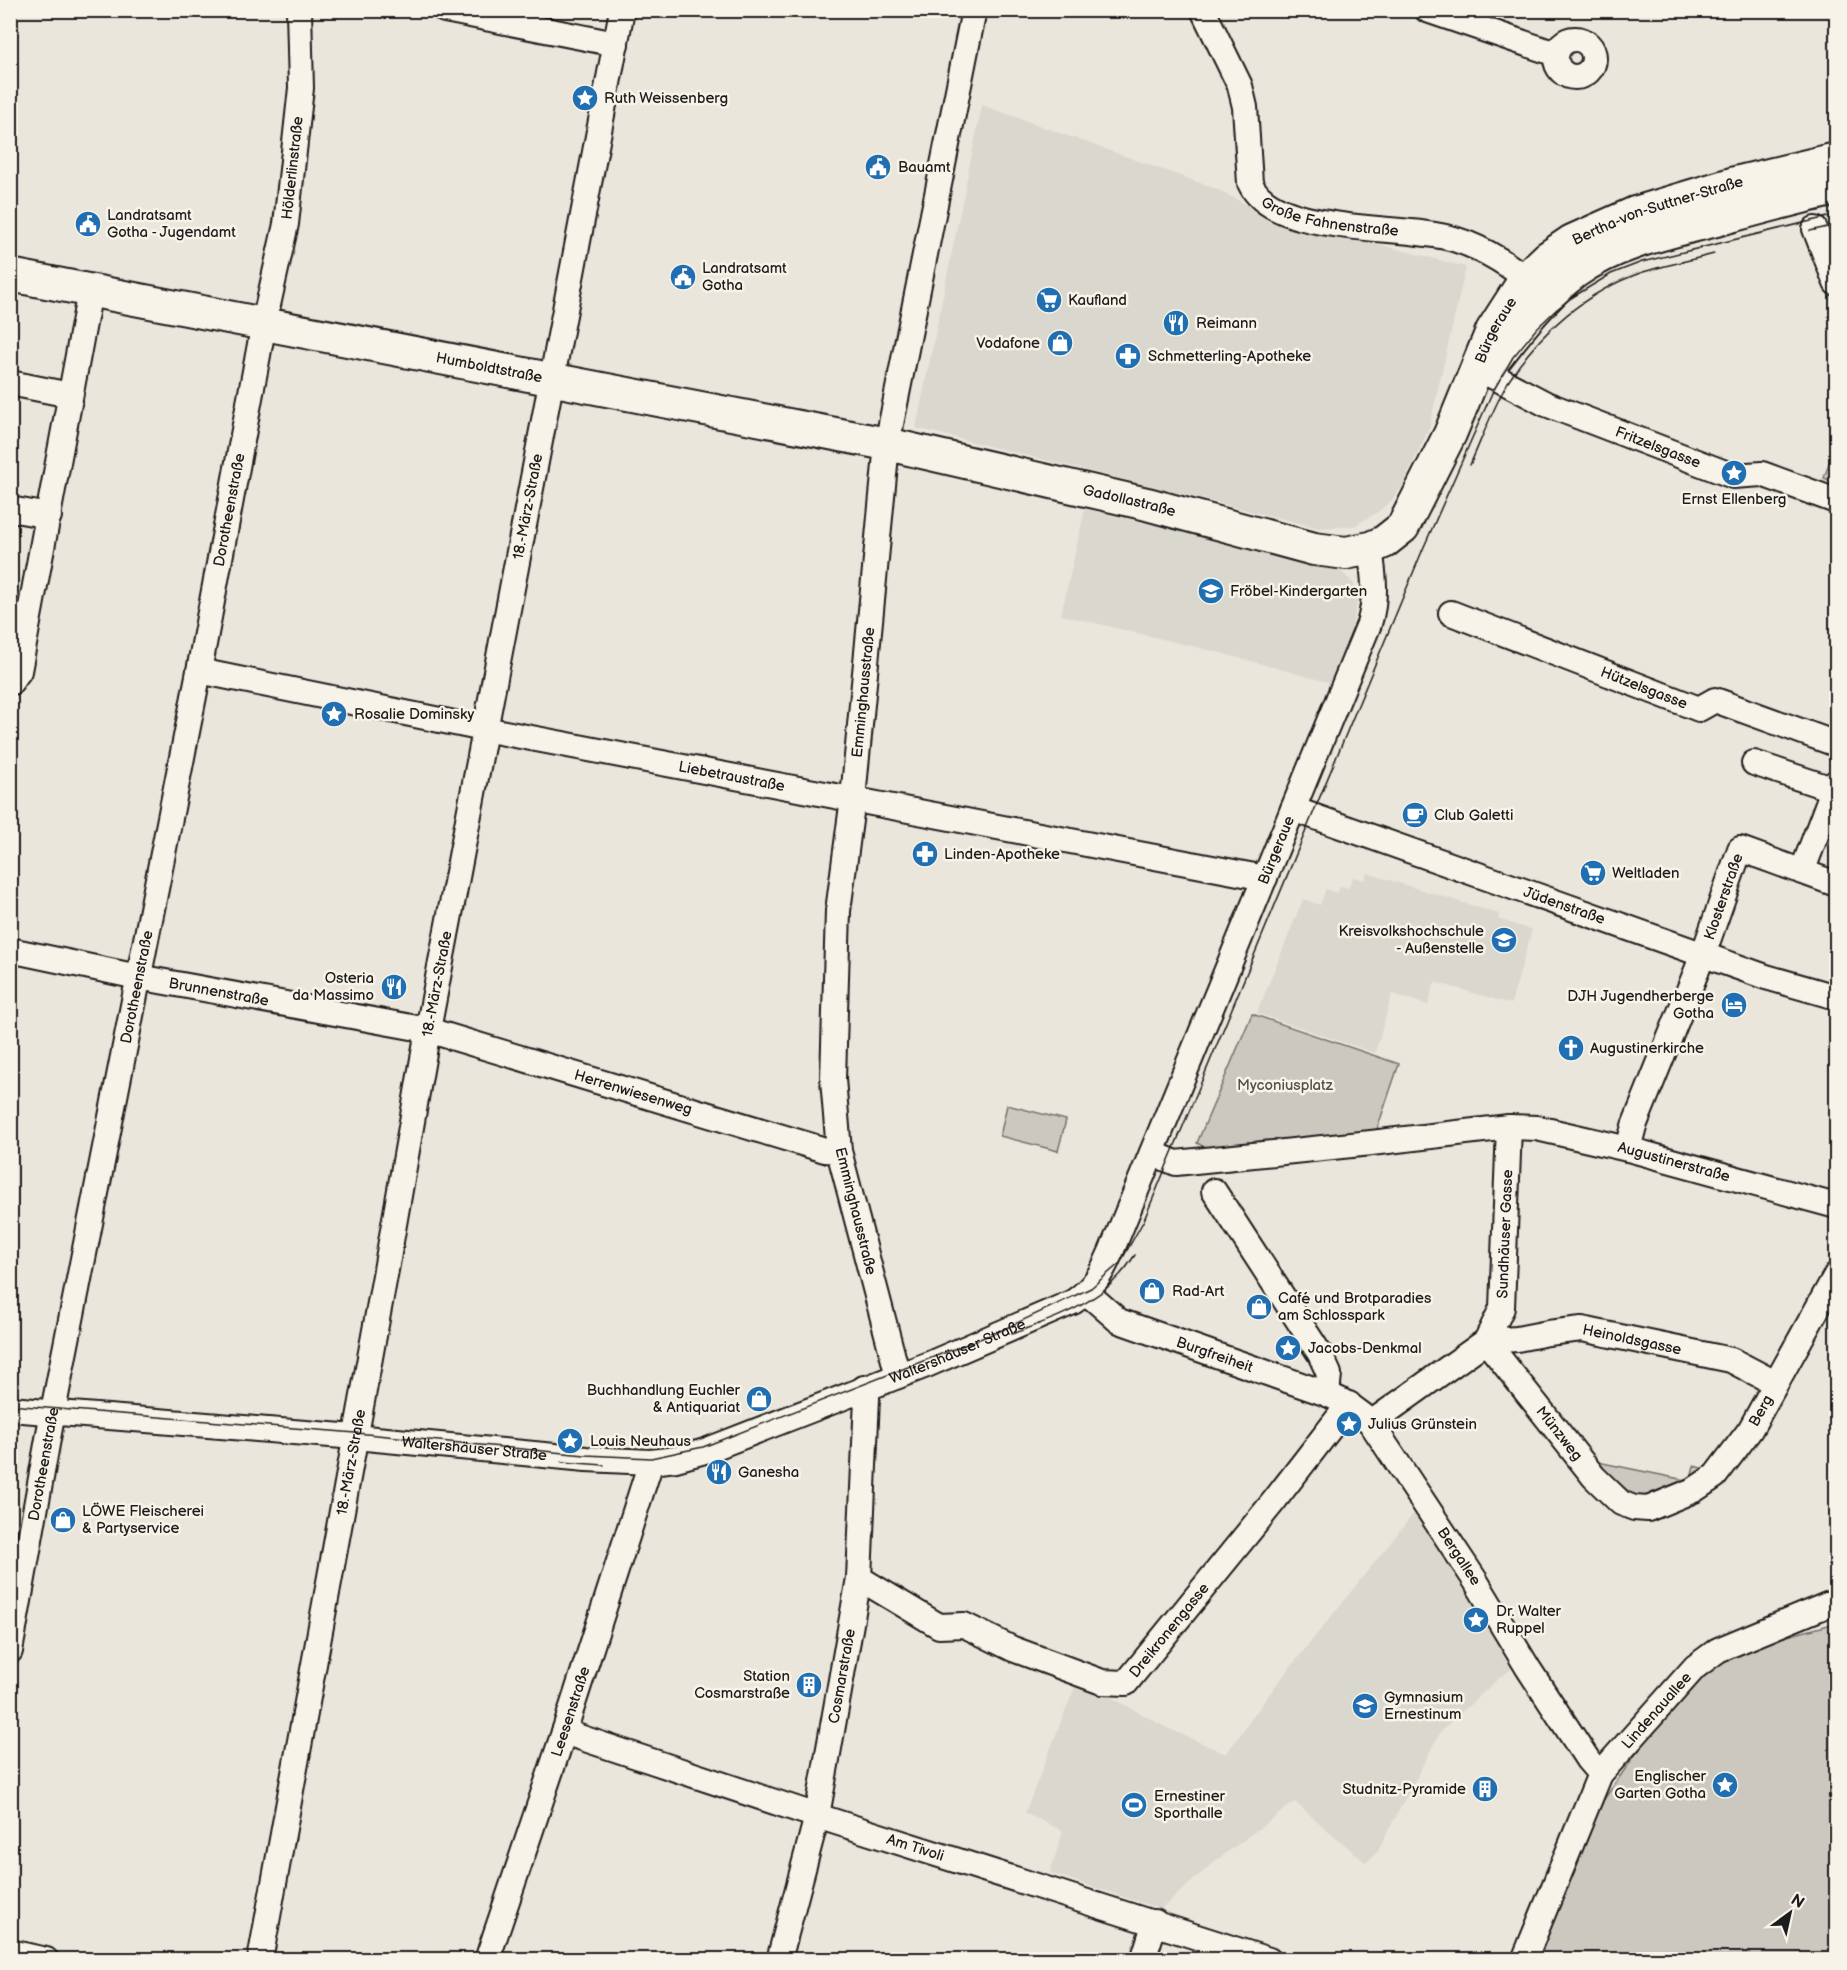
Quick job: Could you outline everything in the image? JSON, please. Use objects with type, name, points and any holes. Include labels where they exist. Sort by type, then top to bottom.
[{"type":"main road","name":"Bertha-von-Suttner-Straße","points":[[1537,287],[1547,258],[1572,241],[1635,213],[1735,183],[1817,184],[1836,159]]},
{"type":"main road","name":"Humboldtstraße","points":[[10,275],[887,444]]},
{"type":"main road","name":"Bürgeraue","points":[[1370,548],[1396,534],[1409,519],[1478,379],[1492,331],[1537,287]]},
{"type":"main road","name":"Gadollastraße","points":[[887,444],[1147,504],[1314,549],[1346,553],[1370,548]]},
{"type":"street","name":"Hölderlinstraße","points":[[264,323],[286,224],[301,88],[299,10]]},
{"type":"street","points":[[445,10],[616,44]]},
{"type":"street","name":"18.-März-Straße","points":[[260,1959],[428,1030],[622,10]]},
{"type":"street","name":"Emminghausstraße","points":[[898,1376],[839,1151],[833,1078],[838,911],[853,798],[887,444],[974,10]]},
{"type":"street","name":"Große Fahnenstraße","points":[[1203,10],[1240,86],[1245,107],[1250,183],[1254,192],[1268,205],[1315,220],[1369,228],[1419,231],[1456,239],[1492,254],[1537,287]]},
{"type":"street","points":[[1427,10],[1556,54]]},
{"type":"street","points":[[1815,229],[1836,283]]},
{"type":"street","points":[[10,683],[19,671],[90,291]]},
{"type":"street","name":"Dorotheenstraße","points":[[10,1651],[53,1411],[199,671],[264,323]]},
{"type":"street","name":"Fritzelsgasse","points":[[1478,379],[1732,476],[1762,474],[1836,501]]},
{"type":"street","points":[[10,383],[70,395]]},
{"type":"street","points":[[10,509],[49,516]]},
{"type":"street","name":"Bürgeraue","points":[[1055,1311],[1087,1293],[1103,1269],[1152,1153],[1373,612],[1375,586],[1370,548]]},
{"type":"street","name":"Hützelsgasse","points":[[1451,613],[1699,709],[1715,700],[1836,744]]},
{"type":"street","name":"Liebetraustraße","points":[[199,671],[484,729],[1265,878]]},
{"type":"street","points":[[1754,763],[1834,786],[1802,872],[1836,884]]},
{"type":"street","name":"Jüdenstraße","points":[[1293,809],[1766,977],[1836,997]]},
{"type":"street","name":"Klosterstraße","points":[[1703,955],[1740,849],[1802,872]]},
{"type":"street","name":"Brunnenstraße","points":[[10,950],[138,977],[428,1030]]},
{"type":"street","points":[[1628,1149],[1634,1126],[1703,955]]},
{"type":"street","name":"Herrenwiesenweg","points":[[428,1030],[813,1146],[839,1151]]},
{"type":"street","points":[[1152,1153],[1176,1163],[1509,1127]]},
{"type":"street","name":"Augustinerstraße","points":[[1509,1127],[1557,1131],[1836,1206]]},
{"type":"street","name":"Sundhäuser Gasse","points":[[1371,1423],[1485,1341],[1502,1308],[1509,1127]]},
{"type":"street","points":[[1214,1191],[1320,1354],[1329,1374],[1327,1394]]},
{"type":"street","name":"Berg","points":[[1648,1509],[1694,1490],[1715,1476],[1750,1430],[1836,1275]]},
{"type":"street","name":"Burgfreiheit","points":[[1087,1293],[1119,1321],[1327,1394],[1349,1404]]},
{"type":"street","name":"Waltershäuser Straße","points":[[10,1409],[355,1437],[586,1459],[651,1462],[676,1459],[705,1450],[898,1376],[1055,1311]]},
{"type":"street","name":"Heinoldsgasse","points":[[1485,1341],[1517,1339],[1582,1329],[1731,1360],[1775,1383]]},
{"type":"street","name":"Münzweg","points":[[1485,1341],[1594,1477],[1621,1503],[1634,1508],[1648,1509]]},
{"type":"street","name":"Cosmarstraße","points":[[779,1959],[817,1816],[859,1578],[867,1398],[864,1388]]},
{"type":"street","name":"Bergallee","points":[[1349,1404],[1371,1423],[1469,1570],[1528,1668],[1588,1760],[1600,1774]]},
{"type":"street","name":"Dreikronengasse","points":[[859,1578],[939,1626],[964,1625],[1013,1649],[1102,1682],[1126,1683],[1274,1501],[1349,1404]]},
{"type":"street","name":"Leesenstraße","points":[[487,1959],[564,1732],[651,1462]]},
{"type":"street","name":"Lindenauallee","points":[[1524,1959],[1600,1774],[1674,1689],[1695,1667],[1729,1646],[1836,1603]]},
{"type":"street","name":"Am Tivoli","points":[[564,1732],[817,1816],[1269,1959]]},
{"type":"street","points":[[1143,1959],[1155,1922]]},
{"type":"street","points":[[10,1952],[46,1959]]},
{"type":"shaded area","points":[[982,105],[1214,188],[1267,215],[1466,267],[1429,428],[1403,485],[1392,500],[1378,512],[1354,526],[1319,528],[916,428]]},
{"type":"shaded area","name":"Fröbel-Kindergarten","points":[[1085,509],[1337,567],[1354,584],[1358,599],[1352,627],[1331,683],[1217,652],[1061,615]]},
{"type":"shaded area","points":[[1367,873],[1499,914],[1498,919],[1532,930],[1511,1004],[1435,982],[1428,1005],[1392,994],[1375,1053],[1257,1013],[1303,899],[1320,905],[1326,889],[1337,893],[1340,886],[1348,888],[1353,877],[1365,880]]},
{"type":"shaded area","name":"Gymnasium Ernestinum","points":[[1415,1512],[1513,1668],[1441,1731],[1377,1852],[1366,1863],[1295,1802],[1214,1862],[1161,1909],[1050,1873],[1063,1831],[1025,1813],[1078,1679],[1165,1727],[1226,1754],[1276,1685]]},
{"type":"green space","points":[[1836,443],[1836,483],[1824,478]]},
{"type":"green space","name":"Myconiusplatz","points":[[1252,1014],[1399,1064],[1375,1135],[1208,1149],[1197,1143]]},
{"type":"green space","points":[[1007,1105],[1066,1120],[1058,1151],[1000,1136]]},
{"type":"green space","points":[[1593,1461],[1690,1481],[1694,1466],[1708,1470],[1683,1488],[1679,1482],[1651,1493],[1653,1500],[1642,1503],[1619,1483],[1615,1488]]},
{"type":"green space","name":"Englischer Garten Gotha","points":[[1836,1623],[1836,1959],[1535,1960],[1593,1815],[1635,1755],[1691,1685],[1722,1660],[1751,1646]]},
{"type":"tram line","points":[[10,1405],[356,1433],[585,1455],[651,1458],[703,1447],[1000,1331],[1091,1288],[1120,1263],[1144,1220],[1423,549],[1492,393],[1513,357],[1537,328],[1557,309],[1611,274],[1642,262],[1836,215]]},
{"type":"tram line","points":[[1810,231],[1836,225]]},
{"type":"tram line","points":[[1470,465],[1508,382],[1534,346],[1566,315],[1622,280],[1652,269],[1714,254]]},
{"type":"tram line","points":[[1012,1334],[1065,1313],[1096,1296],[1110,1285],[1135,1255]]},
{"type":"tram line","points":[[562,1462],[604,1465]]},
{"type":"place","name":"Ruth Weissenberg","points":[[585,98]]},
{"type":"place","name":"Bauamt","points":[[878,167]]},
{"type":"place","name":"Landratsamt Gotha - Jugendamt","points":[[88,224]]},
{"type":"place","name":"Landratsamt Gotha","points":[[683,277]]},
{"type":"place","name":"Kaufland","points":[[1049,300]]},
{"type":"place","name":"Reimann","points":[[1176,323]]},
{"type":"place","name":"Vodafone","points":[[1060,343]]},
{"type":"place","name":"Schmetterling-Apotheke","points":[[1128,356]]},
{"type":"place","name":"Ernst Ellenberg","points":[[1734,473]]},
{"type":"place","name":"Fröbel-Kindergarten","points":[[1211,591]]},
{"type":"place","name":"Rosalie Dominsky","points":[[334,714]]},
{"type":"place","name":"Club Galetti","points":[[1415,815]]},
{"type":"place","name":"Linden-Apotheke","points":[[925,854]]},
{"type":"place","name":"Weltladen","points":[[1593,873]]},
{"type":"place","name":"Kreisvolkshochschule - Außenstelle","points":[[1504,940]]},
{"type":"place","name":"Osteria da Massimo","points":[[394,987]]},
{"type":"place","name":"DJH Jugendherberge Gotha","points":[[1734,1005]]},
{"type":"place","name":"Augustinerkirche","points":[[1571,1048]]},
{"type":"place","name":"Rad-Art","points":[[1152,1291]]},
{"type":"place","name":"Café und Brotparadies am Schlosspark","points":[[1259,1307]]},
{"type":"place","name":"Jacobs-Denkmal","points":[[1288,1348]]},
{"type":"place","name":"Buchhandlung Euchler & Antiquariat","points":[[759,1399]]},
{"type":"place","name":"Julius Grünstein","points":[[1349,1424]]},
{"type":"place","name":"Louis Neuhaus","points":[[570,1441]]},
{"type":"place","name":"Ganesha","points":[[719,1472]]},
{"type":"place","name":"LÖWE Fleischerei & Partyservice","points":[[63,1520]]},
{"type":"place","name":"Dr. Walter Ruppel","points":[[1476,1620]]},
{"type":"place","name":"Station Cosmarstraße","points":[[809,1685]]},
{"type":"place","name":"Gymnasium Ernestinum","points":[[1365,1706]]},
{"type":"place","name":"Englischer Garten Gotha","points":[[1725,1785]]},
{"type":"place","name":"Studnitz-Pyramide","points":[[1485,1789]]},
{"type":"place","name":"Ernestiner Sporthalle","points":[[1134,1805]]}]
